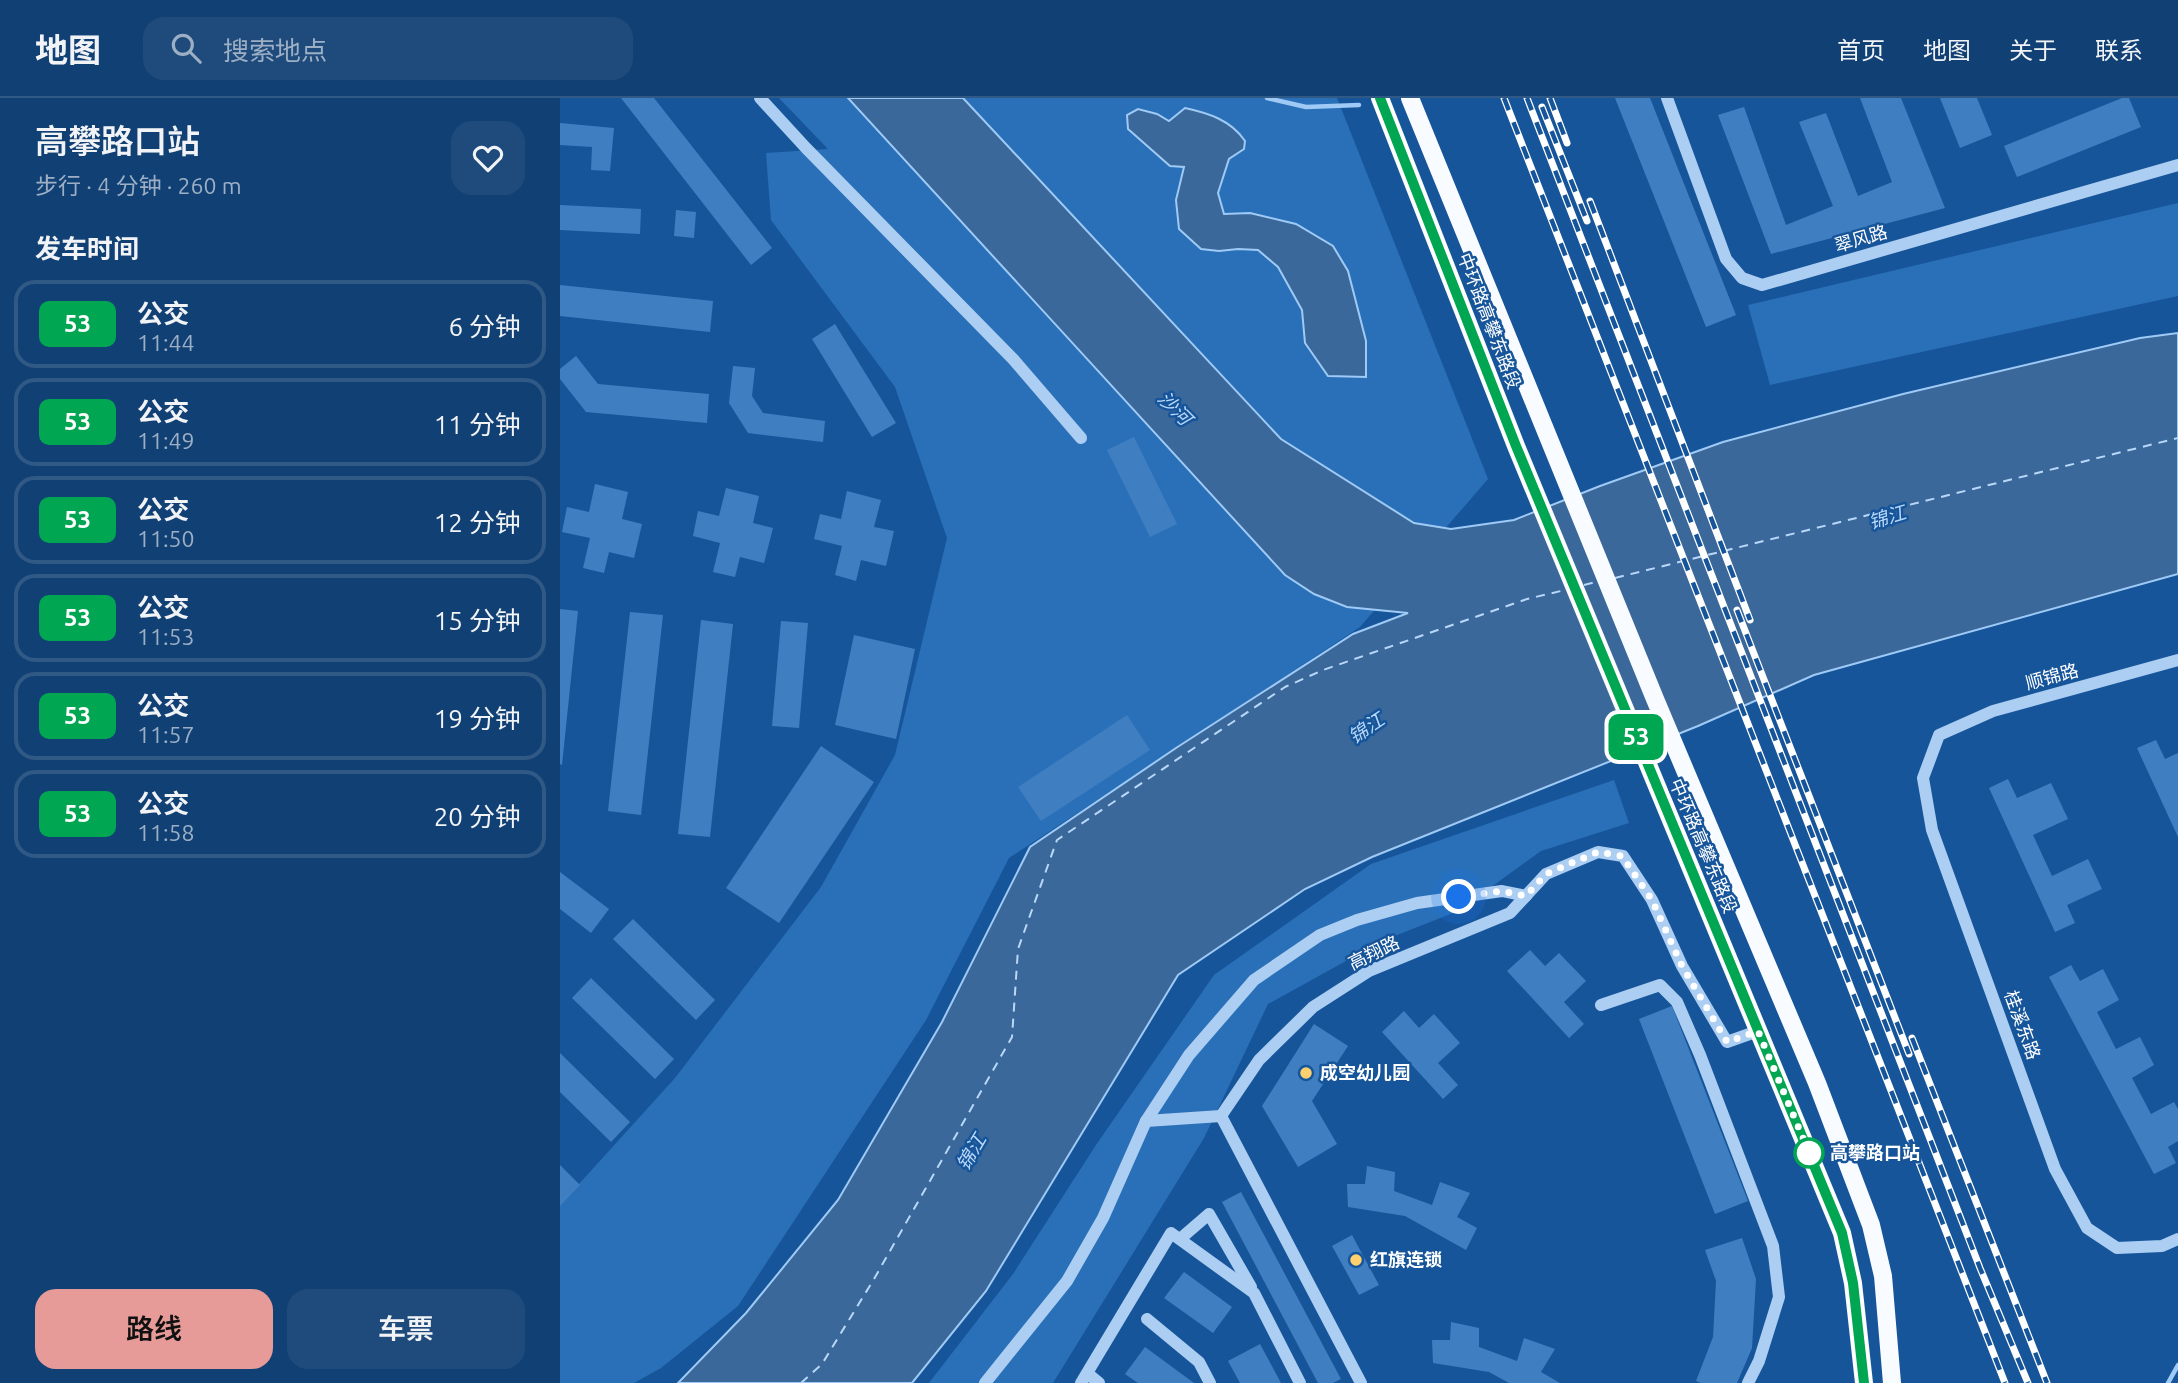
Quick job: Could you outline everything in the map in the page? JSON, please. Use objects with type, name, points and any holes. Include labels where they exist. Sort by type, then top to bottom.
[{"type":"main road","name":"中环路高攀东路段","points":[[1380,98],[1516,446],[1842,1233],[1853,1283],[1864,1383]]},
{"type":"main road","name":"中环路高攀东路段","points":[[1410,98],[1693,789],[1817,1083],[1871,1225],[1883,1276],[1892,1383]]},
{"type":"street","points":[[760,98],[1013,359],[1081,438]]},
{"type":"street","name":"翠风路","points":[[1667,98],[1726,259],[1742,278],[1762,285],[2178,165]]},
{"type":"street","name":"顺锦路","points":[[1939,735],[1993,712],[2178,660]]},
{"type":"street","name":"桂溪东路","points":[[1939,735],[1923,778],[1932,830],[2056,1169],[2087,1228],[2117,1248],[2162,1246],[2178,1238]]},
{"type":"street","name":"高翔路","points":[[1221,1116],[1259,1060],[1313,1007],[1369,971],[1510,913],[1546,874],[1598,852],[1622,856],[1652,900],[1682,966],[1727,1042],[1758,1031]]},
{"type":"street","points":[[985,1383],[1067,1281],[1103,1218],[1146,1121],[1189,1055],[1254,981],[1320,935],[1357,920],[1417,903],[1502,891],[1526,896]]},
{"type":"street","points":[[1601,1005],[1660,985],[1677,1002],[1700,1055],[1773,1247],[1779,1297],[1759,1361],[1748,1383]]},
{"type":"street","points":[[1146,1121],[1221,1116],[1361,1383]]},
{"type":"street","points":[[1180,1240],[1209,1214],[1254,1293],[1300,1383]]},
{"type":"street","points":[[1099,1383],[1085,1378],[1171,1233],[1254,1293]]},
{"type":"street","points":[[1147,1319],[1199,1362],[1210,1383]]},
{"type":"shaded area","points":[[779,98],[1337,98],[1488,479],[1360,627],[1009,858],[926,1020],[738,1306],[661,1368],[634,1383],[560,1383],[560,1205],[675,1078],[821,887],[895,755],[947,538],[895,387],[771,220],[766,153],[828,149]]},
{"type":"shaded area","points":[[2178,203],[2178,296],[1770,385],[1748,305]]},
{"type":"shaded area","points":[[1614,780],[1629,823],[1541,851],[1458,911],[1382,941],[1268,1004],[1204,1138],[1053,1383],[929,1383],[1013,1274],[1096,1145],[1214,975],[1371,864]]},
{"type":"water","points":[[848,98],[963,98],[1281,439],[1414,523],[1451,529],[1514,520],[1723,442],[1903,394],[2140,338],[2178,333],[2178,574],[1814,675],[1698,726],[1372,857],[1305,889],[1178,975],[986,1291],[912,1383],[678,1383],[746,1313],[838,1200],[942,1022],[1030,847],[1176,748],[1353,634],[1408,613],[1347,607],[1314,594],[1285,575]]},
{"type":"water","points":[[1185,108],[1226,123],[1245,141],[1244,149],[1229,159],[1218,193],[1224,214],[1250,213],[1296,224],[1333,246],[1348,271],[1366,341],[1366,377],[1328,376],[1305,343],[1302,310],[1278,267],[1258,250],[1201,249],[1179,229],[1176,200],[1184,167],[1170,166],[1128,129],[1127,115],[1138,109],[1157,114],[1169,121]]},
{"type":"building","points":[[621,98],[654,98],[772,248],[751,265]]},
{"type":"building","points":[[1615,98],[1650,98],[1736,315],[1706,327]]},
{"type":"building","points":[[1860,98],[1901,98],[1945,208],[1771,254],[1718,115],[1744,107],[1786,225],[1833,206],[1799,122],[1826,113],[1858,196],[1892,182]]},
{"type":"building","points":[[1940,98],[1977,98],[1992,135],[1960,148]]},
{"type":"building","points":[[2122,98],[2129,98],[2141,127],[2017,177],[2004,146]]},
{"type":"building","points":[[560,123],[614,128],[610,171],[591,170],[592,147],[560,145]]},
{"type":"building","points":[[560,205],[641,209],[640,234],[560,230]]},
{"type":"building","points":[[676,210],[696,212],[694,238],[674,236]]},
{"type":"building","points":[[560,285],[713,301],[710,332],[560,316]]},
{"type":"building","points":[[835,324],[896,423],[872,437],[812,339]]},
{"type":"building","points":[[576,356],[598,384],[709,394],[707,423],[586,412],[560,379],[560,369]]},
{"type":"building","points":[[733,366],[755,368],[752,396],[763,413],[825,421],[823,442],[748,433],[729,403]]},
{"type":"building","points":[[1134,437],[1177,524],[1150,537],[1107,450]]},
{"type":"building","points":[[595,484],[628,492],[622,519],[642,524],[634,558],[609,552],[604,573],[583,568],[590,538],[562,532],[567,507],[589,512]]},
{"type":"building","points":[[726,488],[759,496],[753,523],[773,528],[764,563],[740,557],[735,577],[713,572],[720,543],[693,536],[698,511],[719,516]]},
{"type":"building","points":[[847,491],[881,500],[874,527],[894,531],[886,566],[861,560],[856,581],[835,575],[842,546],[814,539],[820,514],[841,519]]},
{"type":"building","points":[[560,609],[578,611],[562,765],[560,764]]},
{"type":"building","points":[[630,612],[663,615],[641,815],[608,811]]},
{"type":"building","points":[[701,620],[733,624],[710,837],[678,834]]},
{"type":"building","points":[[781,621],[808,623],[799,728],[772,726]]},
{"type":"building","points":[[854,635],[915,649],[896,739],[835,725]]},
{"type":"building","points":[[1127,715],[1150,750],[1041,821],[1018,787]]},
{"type":"building","points":[[2156,740],[2165,759],[2178,753],[2178,837],[2137,748]]},
{"type":"building","points":[[821,746],[874,782],[779,923],[726,888]]},
{"type":"building","points":[[2008,779],[2017,798],[2051,783],[2068,819],[2033,835],[2052,876],[2088,859],[2102,889],[2067,905],[2075,923],[2055,932],[1989,788]]},
{"type":"building","points":[[560,872],[609,909],[591,933],[560,909]]},
{"type":"building","points":[[633,919],[715,1000],[696,1020],[613,939]]},
{"type":"building","points":[[1530,950],[1545,966],[1559,953],[1586,981],[1564,1002],[1584,1024],[1569,1038],[1507,971]]},
{"type":"building","points":[[2071,965],[2080,981],[2103,969],[2119,1000],[2097,1012],[2116,1049],[2140,1037],[2154,1065],[2132,1078],[2151,1114],[2174,1102],[2178,1109],[2178,1141],[2168,1147],[2176,1163],[2154,1174],[2049,977]]},
{"type":"building","points":[[591,978],[674,1059],[655,1079],[572,998]]},
{"type":"building","points":[[1672,1006],[1748,1201],[1715,1214],[1639,1019]]},
{"type":"building","points":[[1404,1011],[1419,1028],[1434,1014],[1460,1043],[1438,1063],[1458,1085],[1443,1099],[1382,1032]]},
{"type":"building","name":"成空幼儿园","points":[[1314,1024],[1348,1046],[1312,1101],[1337,1144],[1298,1167],[1262,1106]]},
{"type":"building","points":[[560,1053],[630,1122],[611,1142],[560,1092]]},
{"type":"building","points":[[560,1165],[580,1185],[560,1206]]},
{"type":"building","points":[[1367,1166],[1395,1172],[1394,1191],[1432,1205],[1440,1182],[1470,1193],[1457,1217],[1477,1228],[1466,1250],[1405,1216],[1348,1207],[1347,1184],[1365,1184]]},
{"type":"building","points":[[1241,1192],[1341,1379],[1333,1383],[1318,1383],[1222,1202]]},
{"type":"building","points":[[1352,1235],[1379,1285],[1359,1295],[1332,1246]]},
{"type":"building","points":[[1742,1238],[1756,1279],[1752,1348],[1737,1383],[1701,1383],[1696,1381],[1713,1337],[1716,1281],[1705,1250]]},
{"type":"building","points":[[1184,1272],[1232,1307],[1213,1333],[1164,1298]]},
{"type":"building","points":[[1451,1322],[1479,1328],[1479,1347],[1517,1361],[1524,1338],[1555,1349],[1541,1372],[1560,1383],[1509,1383],[1489,1372],[1433,1363],[1432,1340],[1450,1340]]},
{"type":"building","points":[[1260,1344],[1281,1383],[1240,1383],[1228,1361]]},
{"type":"building","points":[[1145,1347],[1194,1383],[1138,1383],[1125,1374]]},
{"type":"waterway","points":[[1267,98],[1306,107],[1359,105]]},
{"type":"waterway","points":[[2168,1383],[2178,1365]]},
{"type":"ferry route","points":[[1615,578],[2178,438]]},
{"type":"ferry route","points":[[1584,585],[1599,581]]},
{"type":"ferry route","points":[[801,1383],[822,1364],[874,1279],[1012,1037],[1018,949],[1057,840],[1285,687],[1323,670],[1527,599],[1565,590]]},
{"type":"railway","points":[[1504,98],[2005,1383]]},
{"type":"railway","points":[[1527,98],[1980,1268],[2028,1383]]},
{"type":"railway","points":[[1550,98],[1567,143]]},
{"type":"railway","points":[[1542,107],[1587,221]]},
{"type":"railway","points":[[1590,201],[1750,620]]},
{"type":"railway","points":[[1737,610],[1909,1054]]},
{"type":"railway","points":[[1912,1038],[2047,1383]]},
{"type":"bus line","name":"53","points":[[1380,98],[1516,446],[1842,1233],[1853,1283],[1864,1383]]},
{"type":"place","name":"成空幼儿园","points":[[1306,1073]]},
{"type":"place","name":"高攀路口站","points":[[1809,1153]]},
{"type":"place","name":"红旗连锁","points":[[1356,1260]]},
{"type":"route","points":[[1459,897],[1502,891],[1526,896],[1546,874],[1581,859],[1598,852],[1622,856],[1652,900],[1682,966],[1719,1032],[1727,1042],[1758,1031],[1811,1157],[1809,1153]]},
{"type":"water label","name":"沙河","points":[[1175,408]]},
{"type":"water label","name":"锦江","points":[[1887,517]]},
{"type":"water label","name":"锦江","points":[[1366,728]]},
{"type":"water label","name":"锦江","points":[[971,1152]]}]
